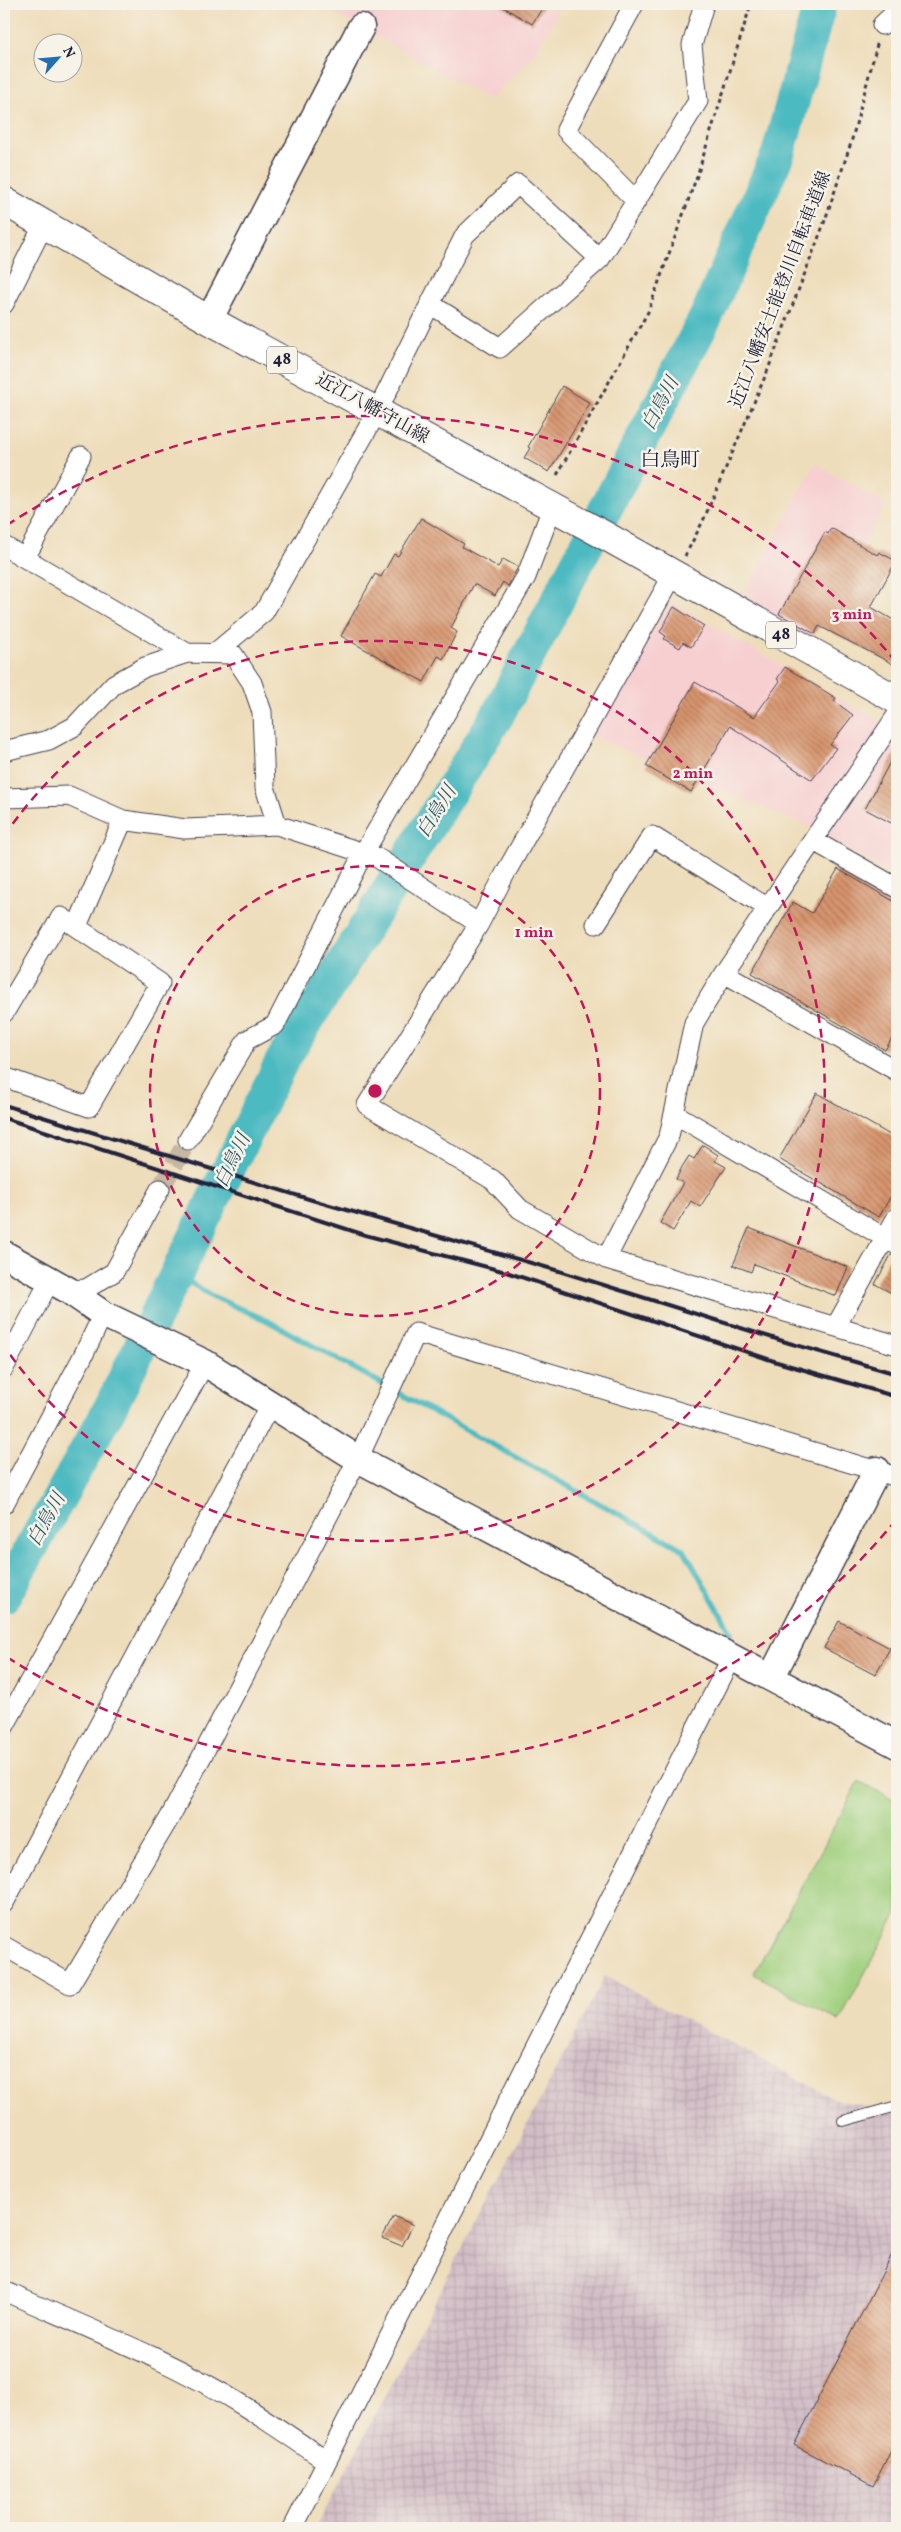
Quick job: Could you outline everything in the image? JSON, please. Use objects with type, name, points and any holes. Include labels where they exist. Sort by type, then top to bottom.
[{"type":"main road","name":"近江八幡守山線","points":[[4,201],[209,320],[671,575]]},
{"type":"main road","name":"48","points":[[671,575],[897,700]]},
{"type":"street","points":[[634,4],[566,130],[636,201]]},
{"type":"street","points":[[430,304],[500,348],[600,259],[698,100],[692,45],[704,4]]},
{"type":"street","points":[[882,25],[897,11]]},
{"type":"street","points":[[209,320],[360,27]]},
{"type":"street","points":[[215,653],[264,612],[377,412],[464,235],[518,184],[600,259]]},
{"type":"street","points":[[4,304],[44,224]]},
{"type":"street","points":[[25,558],[81,456]]},
{"type":"street","points":[[188,1140],[247,1040],[275,1025],[526,577],[557,511]]},
{"type":"street","points":[[4,546],[188,653]]},
{"type":"street","points":[[671,575],[479,924],[367,1105],[493,1180],[520,1209],[606,1259],[897,1345]]},
{"type":"street","points":[[4,751],[49,740],[75,726],[114,684],[145,667],[188,653],[233,654],[252,682],[262,712],[265,787],[278,825]]},
{"type":"street","points":[[606,1259],[669,1136],[694,1023],[724,973],[897,716]]},
{"type":"street","points":[[4,798],[69,796],[123,820],[185,829],[278,825],[370,854],[479,924]]},
{"type":"street","points":[[77,926],[123,820]]},
{"type":"street","points":[[596,924],[652,836],[768,908]]},
{"type":"street","points":[[814,841],[897,888]]},
{"type":"street","points":[[4,1013],[61,917],[77,926],[160,984],[89,1107],[4,1077]]},
{"type":"street","points":[[724,973],[897,1071]]},
{"type":"street","points":[[675,1114],[892,1242]]},
{"type":"street","points":[[59,1285],[86,1289],[114,1272],[160,1189]]},
{"type":"street","points":[[836,1326],[892,1242],[897,1217]]},
{"type":"street","points":[[4,1254],[59,1285],[103,1314],[205,1363],[358,1458],[897,1745]]},
{"type":"street","points":[[4,1368],[59,1285]]},
{"type":"street","points":[[4,1504],[82,1358],[103,1314]]},
{"type":"street","points":[[5,1950],[70,1984],[170,1816],[358,1458],[416,1333],[887,1474],[771,1678]]},
{"type":"street","points":[[4,1727],[205,1363]]},
{"type":"street","points":[[4,1903],[270,1404]]},
{"type":"street","points":[[293,2528],[732,1657]]},
{"type":"street","points":[[4,2291],[194,2379],[246,2407],[326,2461]]},
{"type":"lane","points":[[843,2121],[897,2106]]},
{"type":"path","points":[[556,475],[648,312],[697,176],[751,4]]},
{"type":"path","name":"近江八幡安土能登川自転車道線","points":[[671,575],[683,560],[703,521],[766,372],[823,226],[851,143],[882,25]]},
{"type":"shaded area","points":[[319,4],[563,4],[535,52],[490,100]]},
{"type":"shaded area","points":[[815,463],[886,505],[810,642],[743,597]]},
{"type":"shaded area","points":[[671,602],[897,732],[897,877],[812,828],[592,736]]},
{"type":"shaded area","points":[[605,1976],[835,2099],[897,2114],[897,2528],[316,2528]]},
{"type":"green space","points":[[859,1781],[897,1802],[897,1913],[839,2021],[754,1974]]},
{"type":"building","points":[[498,4],[545,4],[532,24]]},
{"type":"building","points":[[562,386],[590,403],[549,472],[524,458],[530,448],[528,447]]},
{"type":"building","points":[[421,518],[464,544],[462,547],[498,567],[503,559],[518,567],[508,586],[503,582],[495,596],[474,584],[451,628],[457,632],[443,659],[438,656],[424,682],[341,636],[375,574],[381,577],[394,554],[398,556]]},
{"type":"building","points":[[831,528],[877,555],[879,552],[896,561],[871,607],[897,622],[897,666],[819,626],[815,634],[779,614],[825,532],[828,534]]},
{"type":"building","points":[[674,607],[704,626],[691,647],[683,642],[680,648],[664,639],[666,636],[660,632]]},
{"type":"building","points":[[785,667],[836,698],[834,701],[853,715],[830,745],[836,748],[812,780],[730,726],[691,792],[646,766],[695,682],[754,717],[780,681],[777,679]]},
{"type":"building","points":[[897,749],[897,826],[865,809]]},
{"type":"building","points":[[838,869],[897,903],[897,1030],[885,1050],[752,973],[793,902],[812,913]]},
{"type":"building","points":[[817,1093],[897,1139],[897,1185],[879,1217],[779,1159]]},
{"type":"building","points":[[703,1145],[718,1155],[715,1161],[726,1167],[700,1207],[691,1201],[673,1231],[660,1223],[683,1183],[676,1179],[682,1167],[689,1156],[694,1159]]},
{"type":"building","points":[[749,1228],[848,1267],[836,1296],[754,1264],[751,1272],[733,1265]]},
{"type":"building","points":[[891,1255],[897,1256],[897,1296],[875,1284]]},
{"type":"building","points":[[839,1621],[890,1648],[875,1675],[824,1648]]},
{"type":"building","points":[[394,2216],[413,2225],[402,2246],[382,2238]]},
{"type":"building","points":[[897,2245],[897,2439],[873,2486],[794,2445]]},
{"type":"waterway","name":"白鳥川","points":[[4,1596],[110,1408],[282,1061],[497,716],[706,317],[778,154],[820,4]]},
{"type":"waterway","points":[[176,1274],[212,1296],[268,1321],[684,1550],[731,1632]]},
{"type":"tunnel","points":[[160,1189],[188,1140]]},
{"type":"railway","points":[[4,1105],[312,1200],[559,1271],[789,1343],[897,1374]]},
{"type":"railway","points":[[4,1118],[365,1235],[506,1272],[777,1362],[897,1397]]},
{"type":"district","name":"白鳥町","points":[[670,461]]}]
